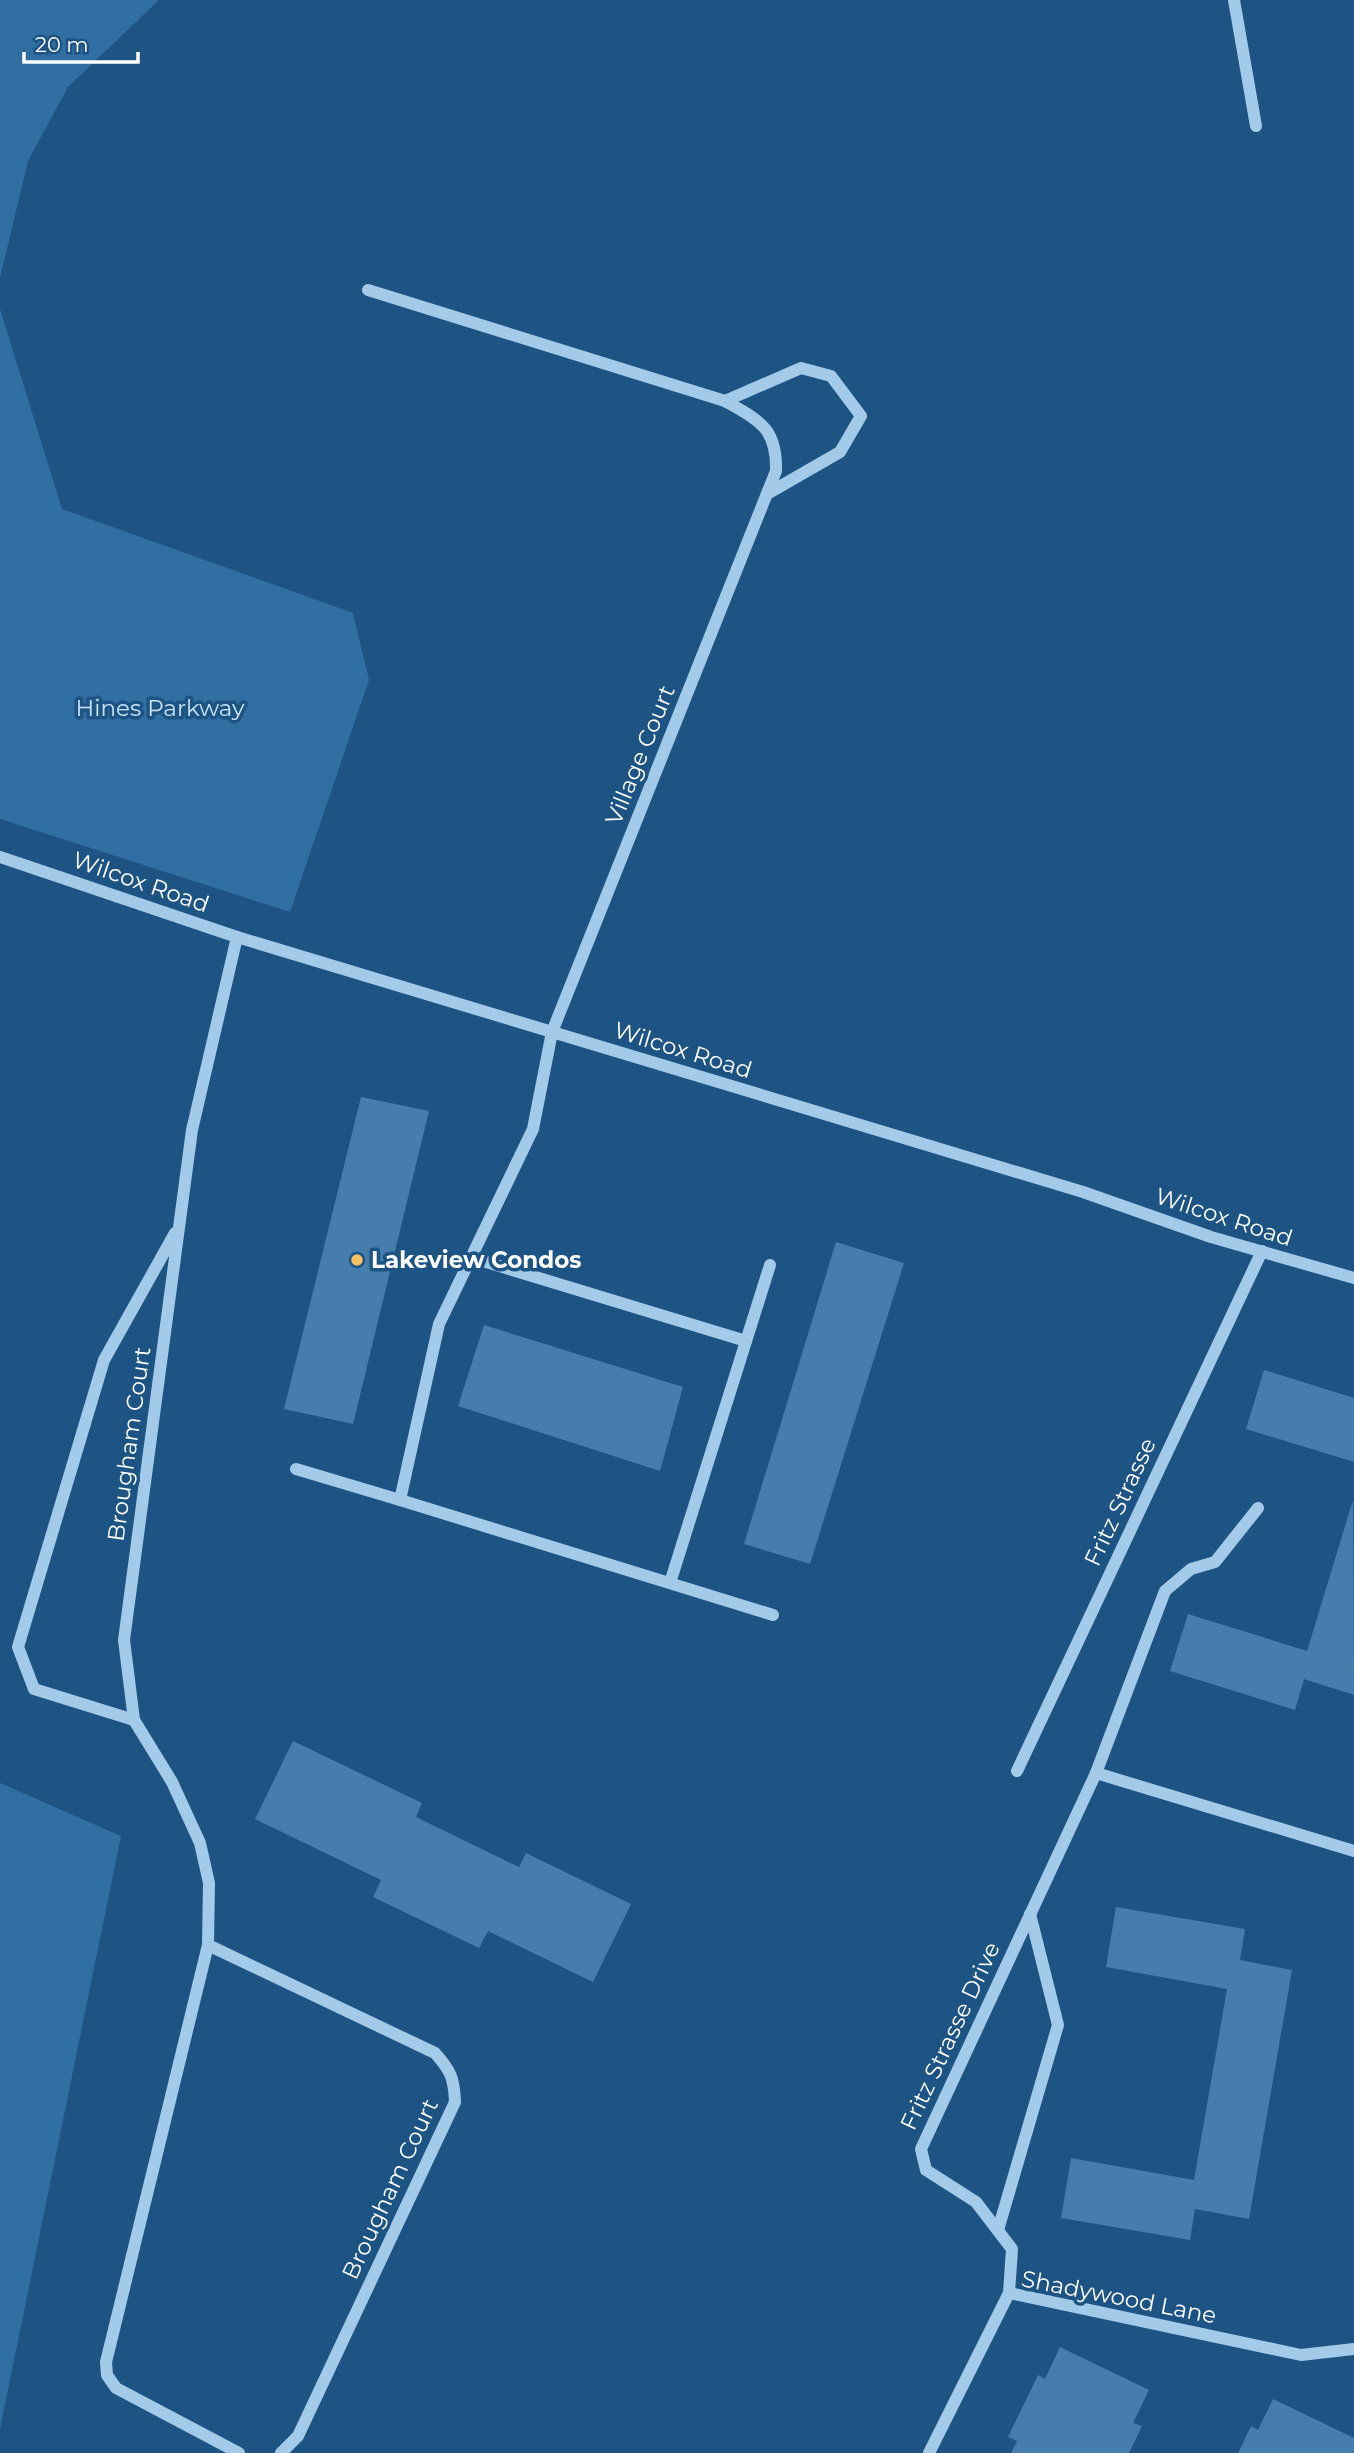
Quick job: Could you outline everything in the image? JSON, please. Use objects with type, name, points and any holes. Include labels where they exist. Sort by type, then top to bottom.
[{"type":"street","points":[[1234,0],[1256,126]]},
{"type":"street","name":"Village Court","points":[[368,290],[725,401],[761,422],[769,432],[776,451],[776,471],[552,1032],[533,1129],[439,1324],[400,1500]]},
{"type":"street","points":[[725,401],[801,368],[831,376],[861,416],[840,453],[767,494]]},
{"type":"street","name":"Wilcox Road","points":[[0,857],[237,937],[1083,1192],[1210,1237],[1354,1278]]},
{"type":"street","name":"Brougham Court","points":[[237,937],[192,1130],[124,1640],[134,1720],[172,1782],[200,1843],[209,1882],[208,1945],[106,2362],[107,2375],[116,2388],[239,2453]]},
{"type":"street","points":[[134,1720],[34,1689],[18,1647],[103,1360],[179,1226]]},
{"type":"street","name":"Fritz Strasse","points":[[1017,1771],[1262,1251]]},
{"type":"street","points":[[473,1258],[746,1341]]},
{"type":"street","points":[[670,1583],[770,1265]]},
{"type":"street","points":[[296,1469],[773,1615]]},
{"type":"street","name":"Fritz Strasse Drive","points":[[1009,2293],[1012,2249],[976,2202],[926,2170],[921,2149],[1096,1773],[1165,1591],[1191,1569],[1215,1562],[1258,1508]]},
{"type":"street","points":[[1096,1773],[1354,1851]]},
{"type":"street","points":[[998,2230],[1058,2025],[1030,1914]]},
{"type":"street","name":"Brougham Court","points":[[208,1945],[435,2053],[450,2070],[454,2087],[455,2102],[298,2436],[281,2453]]},
{"type":"street","name":"Shadywood Lane","points":[[929,2453],[1009,2293],[1301,2355],[1354,2349]]},
{"type":"green space","points":[[0,0],[159,0],[68,87],[28,161],[0,278]]},
{"type":"green space","name":"Hines Parkway","points":[[0,309],[62,509],[353,613],[369,680],[290,912],[0,819]]},
{"type":"green space","points":[[0,1783],[121,1836],[0,2429]]},
{"type":"building","name":"Lakeview Condos","points":[[361,1097],[429,1111],[353,1424],[284,1409]]},
{"type":"building","points":[[836,1242],[904,1263],[810,1564],[744,1544]]},
{"type":"building","name":"Lakeview Condos","points":[[484,1325],[683,1387],[660,1471],[458,1406]]},
{"type":"building","points":[[1264,1370],[1354,1398],[1354,1462],[1246,1429]]},
{"type":"building","points":[[1353,1500],[1354,1695],[1304,1679],[1295,1710],[1170,1671],[1188,1614],[1307,1651]]},
{"type":"building","points":[[293,1741],[422,1803],[416,1817],[519,1867],[526,1853],[631,1904],[593,1982],[488,1931],[479,1948],[373,1897],[381,1880],[255,1819]]},
{"type":"building","points":[[1116,1907],[1245,1929],[1240,1960],[1292,1970],[1249,2219],[1195,2209],[1190,2240],[1061,2218],[1071,2158],[1194,2180],[1227,1989],[1106,1967]]},
{"type":"building","points":[[1060,2347],[1149,2390],[1133,2423],[1142,2426],[1129,2453],[1011,2453],[1017,2441],[1008,2437],[1038,2375],[1045,2379]]},
{"type":"building","points":[[1273,2399],[1354,2438],[1354,2453],[1238,2453],[1251,2426],[1258,2430]]},
{"type":"place","name":"Lakeview Condos","points":[[357,1260]]}]
